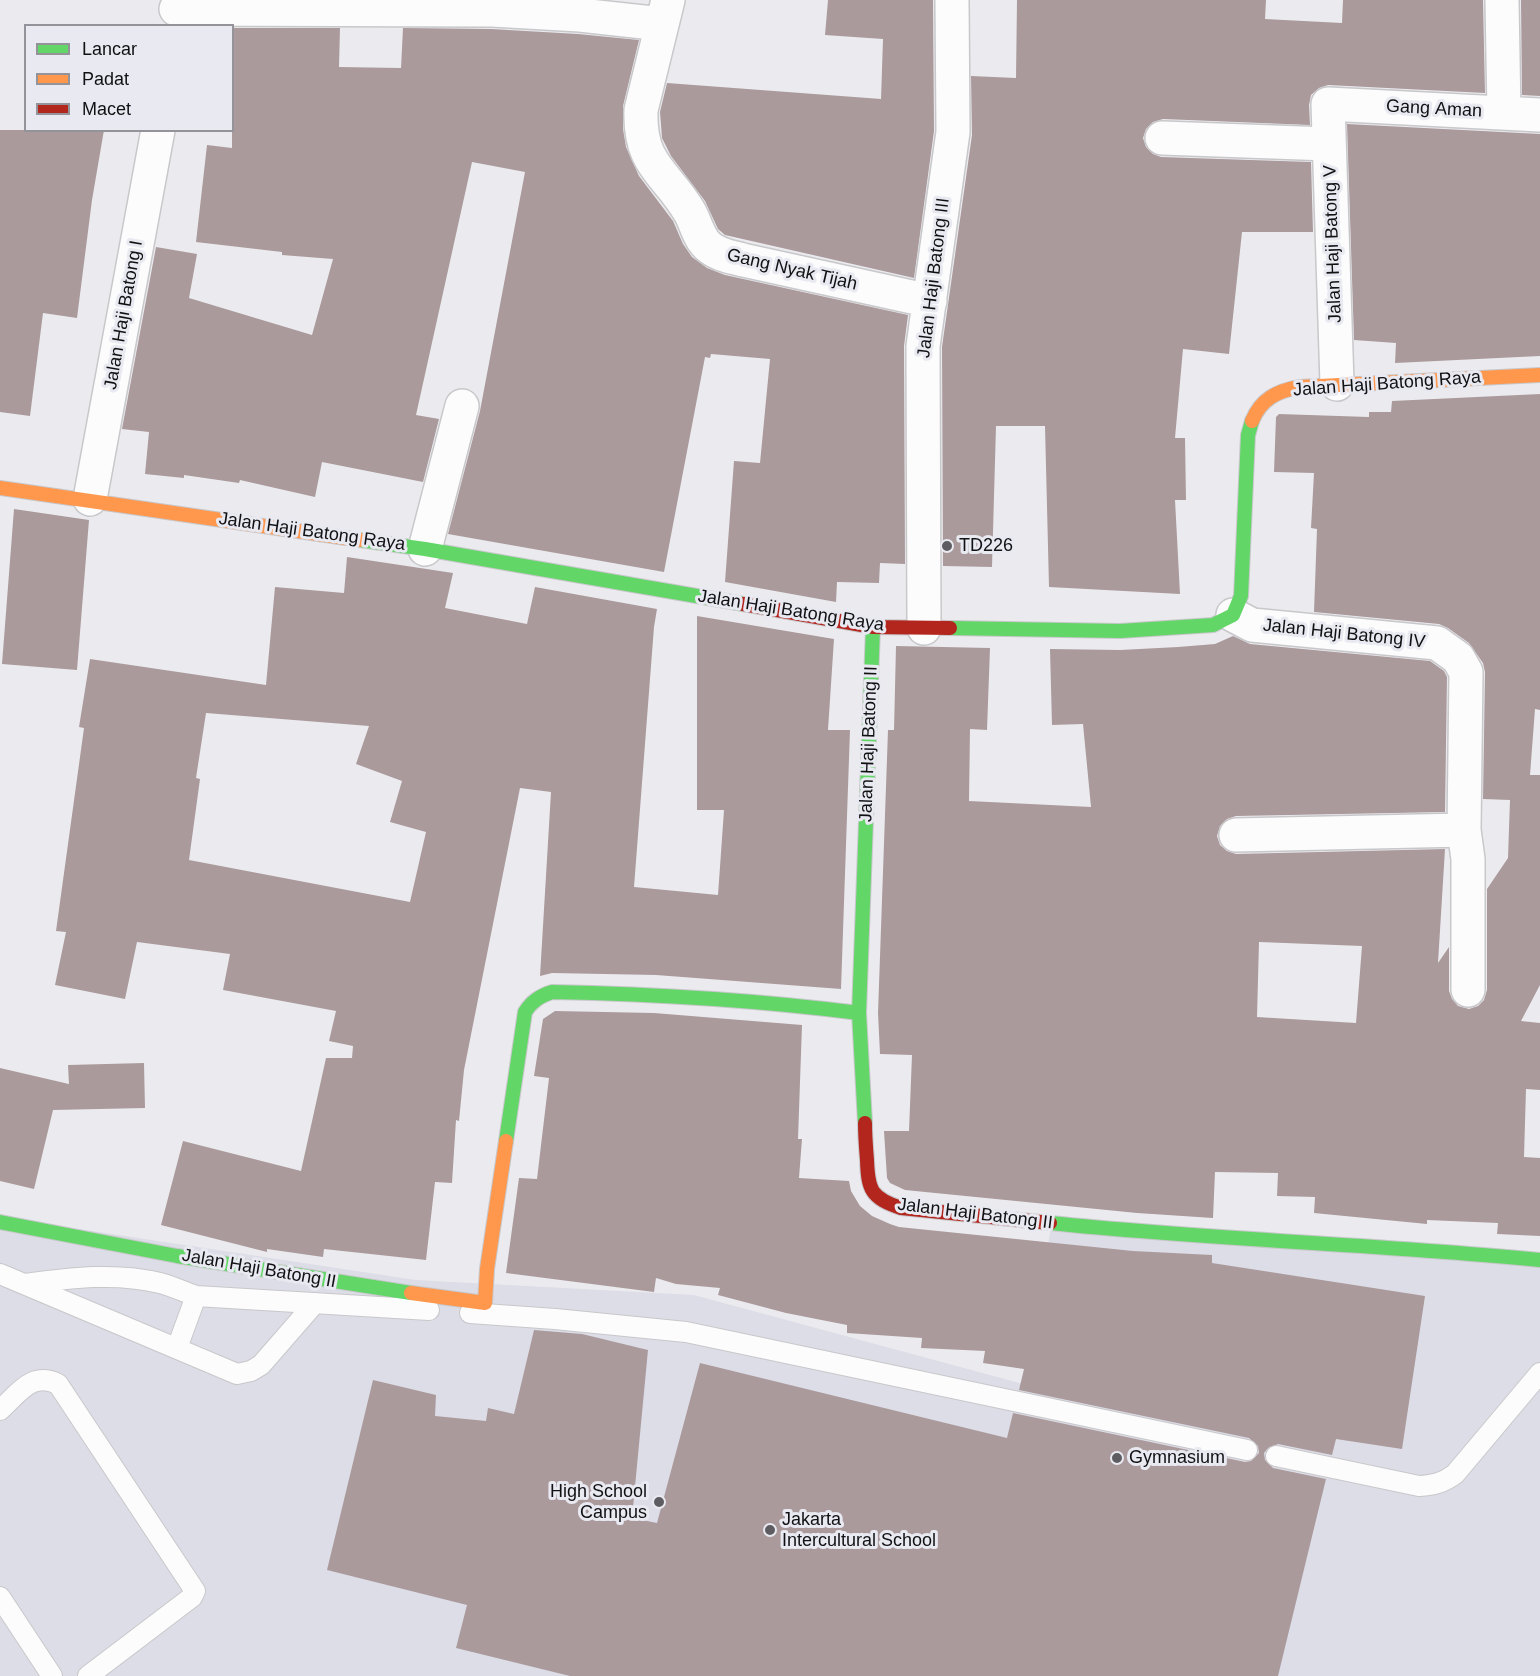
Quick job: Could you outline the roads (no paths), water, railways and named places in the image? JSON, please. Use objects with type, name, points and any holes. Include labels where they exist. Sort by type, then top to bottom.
[{"type":"street","name":"Jalan Haji Batong III","points":[[924,628],[923,346],[953,132],[952,0]]},
{"type":"street","points":[[1502,0],[1504,113]]},
{"type":"street","points":[[176,12],[492,10],[580,15],[665,12]]},
{"type":"street","name":"Gang Nyak Tijah","points":[[665,12],[640,110],[640,125],[648,156],[681,198],[701,237],[709,247],[743,260],[930,301]]},
{"type":"street","name":"Gang Aman","points":[[1328,104],[1540,115]]},
{"type":"street","name":"Jalan Haji Batong V","points":[[1328,104],[1337,384]]},
{"type":"street","name":"Jalan Haji Batong I","points":[[90,499],[158,132]]},
{"type":"street","points":[[1162,138],[1329,144]]},
{"type":"street","name":"Jalan Haji Batong Raya","points":[[0,488],[90,499],[425,549],[873,627],[1120,631],[1213,625],[1233,615],[1241,596],[1246,457],[1253,416],[1268,399],[1292,388],[1337,384],[1540,375]]},
{"type":"street","points":[[425,549],[462,406]]},
{"type":"street","name":"Jalan Haji Batong IV","points":[[1233,615],[1252,625],[1437,643],[1458,658],[1466,672],[1464,830],[1468,859],[1468,990]]},
{"type":"street","name":"Jalan Haji Batong II","points":[[873,627],[859,1013],[868,1183],[880,1201],[901,1208],[1135,1232],[1448,1251],[1540,1260]]},
{"type":"street","points":[[1236,835],[1464,830]]},
{"type":"street","name":"Jalan Haji Batong II","points":[[0,1222],[177,1256],[342,1284],[485,1303],[487,1269],[525,1012],[532,1001],[552,992],[655,994],[771,1002],[859,1013]]},
{"type":"lane","points":[[0,1274],[237,1374],[261,1365],[315,1303]]},
{"type":"lane","points":[[25,1284],[84,1276],[110,1276],[161,1283],[196,1296],[555,1318],[686,1332],[1247,1450]]},
{"type":"lane","points":[[177,1348],[196,1296]]},
{"type":"lane","points":[[1276,1456],[1419,1486],[1432,1486],[1444,1482],[1455,1474],[1540,1373]]},
{"type":"lane","points":[[0,1410],[33,1380],[46,1378],[58,1384],[195,1591],[192,1597],[88,1676]]},
{"type":"lane","points":[[0,1597],[52,1676]]},
{"type":"place","name":"TD226","points":[[947,546]]},
{"type":"place","name":"Gymnasium","points":[[1117,1458]]},
{"type":"place","name":"High School Campus","points":[[659,1502]]},
{"type":"place","name":"Jakarta Intercultural School","points":[[770,1530]]}]
